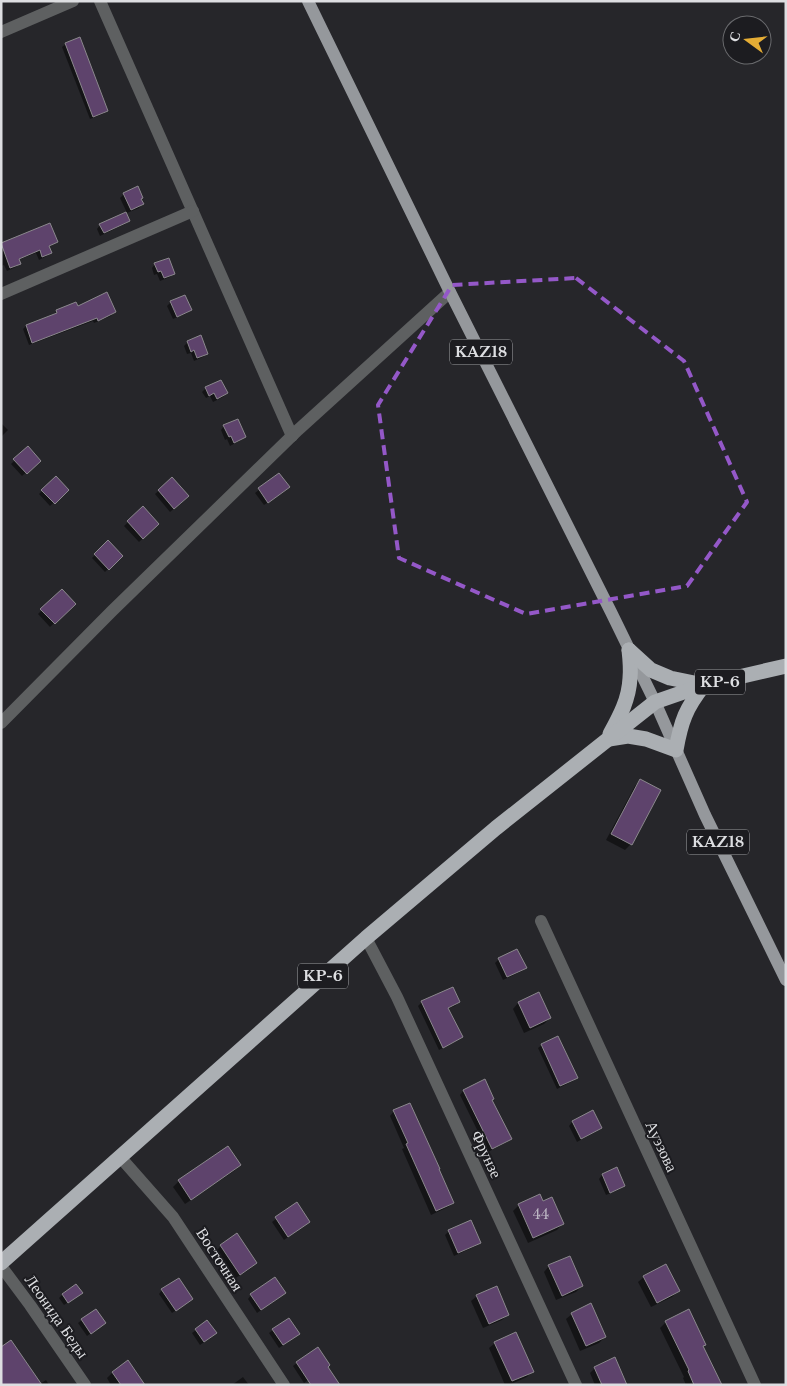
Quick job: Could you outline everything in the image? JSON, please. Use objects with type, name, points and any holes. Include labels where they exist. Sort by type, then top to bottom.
[{"type":"highway","points":[[606,740],[628,736],[646,738],[676,750],[683,718],[691,702],[704,685],[670,678],[651,670],[629,650]]},
{"type":"highway","points":[[606,740],[622,711],[628,693],[631,677],[629,650]]},
{"type":"highway","name":"KP-6","points":[[1,1264],[366,938],[496,828],[655,702],[704,685],[786,666]]},
{"type":"main road","name":"KAZ18","points":[[308,1],[450,292],[655,702],[705,815],[786,980]]},
{"type":"street","points":[[1,32],[73,1]]},
{"type":"street","points":[[100,1],[292,436]]},
{"type":"street","points":[[1,294],[193,211]]},
{"type":"street","points":[[1,723],[112,611],[292,436],[450,292]]},
{"type":"street","name":"Ауэзова","points":[[541,921],[755,1385]]},
{"type":"street","name":"Фрунзе","points":[[366,938],[397,997],[576,1385]]},
{"type":"street","name":"Восточная","points":[[121,1158],[173,1218],[284,1385]]},
{"type":"street","name":"Леонида Беды","points":[[1,1264],[85,1385]]},
{"type":"highlighted area","points":[[576,278],[684,361],[747,502],[687,586],[526,614],[399,558],[378,405],[452,285]]},
{"type":"building","points":[[80,37],[108,111],[93,117],[65,43]]},
{"type":"building","points":[[138,186],[144,204],[131,210],[123,193]]},
{"type":"building","points":[[126,212],[130,221],[104,233],[99,224]]},
{"type":"building","points":[[50,223],[58,242],[49,246],[52,253],[42,257],[40,250],[19,259],[21,264],[10,268],[1,243]]},
{"type":"building","points":[[169,258],[175,274],[164,278],[161,271],[158,272],[154,263]]},
{"type":"building","points":[[107,292],[116,312],[98,321],[97,318],[32,343],[26,325],[57,313],[56,310],[76,302],[78,306]]},
{"type":"building","points":[[185,295],[192,310],[177,317],[170,301]]},
{"type":"building","points":[[201,335],[208,354],[197,358],[194,350],[191,352],[187,341]]},
{"type":"building","points":[[221,380],[228,393],[217,399],[214,393],[209,396],[205,387]]},
{"type":"building","points":[[238,419],[246,437],[234,443],[223,425]]},
{"type":"building","points":[[28,446],[41,461],[27,474],[13,459]]},
{"type":"building","points":[[279,473],[290,487],[268,503],[258,488]]},
{"type":"building","points":[[56,476],[69,490],[55,504],[41,490]]},
{"type":"building","points":[[172,477],[189,496],[174,509],[158,490]]},
{"type":"building","points":[[143,506],[159,524],[143,539],[127,521]]},
{"type":"building","points":[[108,540],[123,556],[109,570],[94,554]]},
{"type":"building","points":[[62,589],[76,604],[55,624],[40,609]]},
{"type":"building","points":[[640,779],[661,790],[632,845],[611,834]]},
{"type":"building","points":[[517,949],[527,968],[507,977],[498,958]]},
{"type":"building","points":[[453,987],[460,1002],[448,1008],[463,1037],[443,1048],[421,1001]]},
{"type":"building","points":[[539,992],[551,1018],[530,1028],[518,1002]]},
{"type":"building","points":[[558,1036],[578,1078],[560,1086],[541,1044]]},
{"type":"building","points":[[485,1079],[494,1099],[492,1100],[512,1139],[492,1149],[463,1090]]},
{"type":"building","points":[[410,1103],[454,1203],[436,1211],[393,1110]]},
{"type":"building","points":[[593,1110],[602,1128],[581,1139],[572,1121]]},
{"type":"building","points":[[228,1146],[241,1165],[191,1200],[178,1180]]},
{"type":"building","points":[[617,1167],[625,1186],[610,1193],[602,1174]]},
{"type":"building","points":[[540,1194],[543,1201],[552,1197],[564,1224],[533,1238],[518,1204]]},
{"type":"building","points":[[297,1202],[310,1222],[288,1237],[275,1217]]},
{"type":"building","points":[[471,1220],[481,1243],[458,1253],[448,1230]]},
{"type":"building","points":[[237,1233],[257,1263],[240,1275],[220,1245]]},
{"type":"building","points":[[570,1256],[583,1286],[562,1296],[548,1265]]},
{"type":"building","points":[[666,1264],[680,1291],[657,1303],[643,1276]]},
{"type":"building","points":[[275,1277],[286,1293],[261,1310],[250,1294]]},
{"type":"building","points":[[179,1278],[193,1299],[176,1311],[161,1289]]},
{"type":"building","points":[[76,1284],[83,1293],[68,1303],[62,1294]]},
{"type":"building","points":[[497,1286],[509,1315],[489,1324],[476,1295]]},
{"type":"building","points":[[591,1303],[606,1337],[586,1346],[571,1313]]},
{"type":"building","points":[[96,1309],[106,1323],[91,1334],[81,1319]]},
{"type":"building","points":[[689,1309],[706,1345],[703,1346],[722,1385],[694,1385],[689,1370],[665,1321]]},
{"type":"building","points":[[289,1318],[300,1334],[283,1345],[272,1329]]},
{"type":"building","points":[[207,1320],[217,1333],[204,1342],[195,1329]]},
{"type":"building","points":[[516,1332],[534,1372],[512,1381],[494,1342]]},
{"type":"building","points":[[11,1340],[42,1385],[1,1385],[1,1347]]},
{"type":"building","points":[[318,1347],[340,1385],[311,1385],[296,1362]]},
{"type":"building","points":[[615,1357],[627,1385],[602,1385],[594,1367]]},
{"type":"building","points":[[128,1360],[145,1385],[121,1385],[112,1372]]}]
